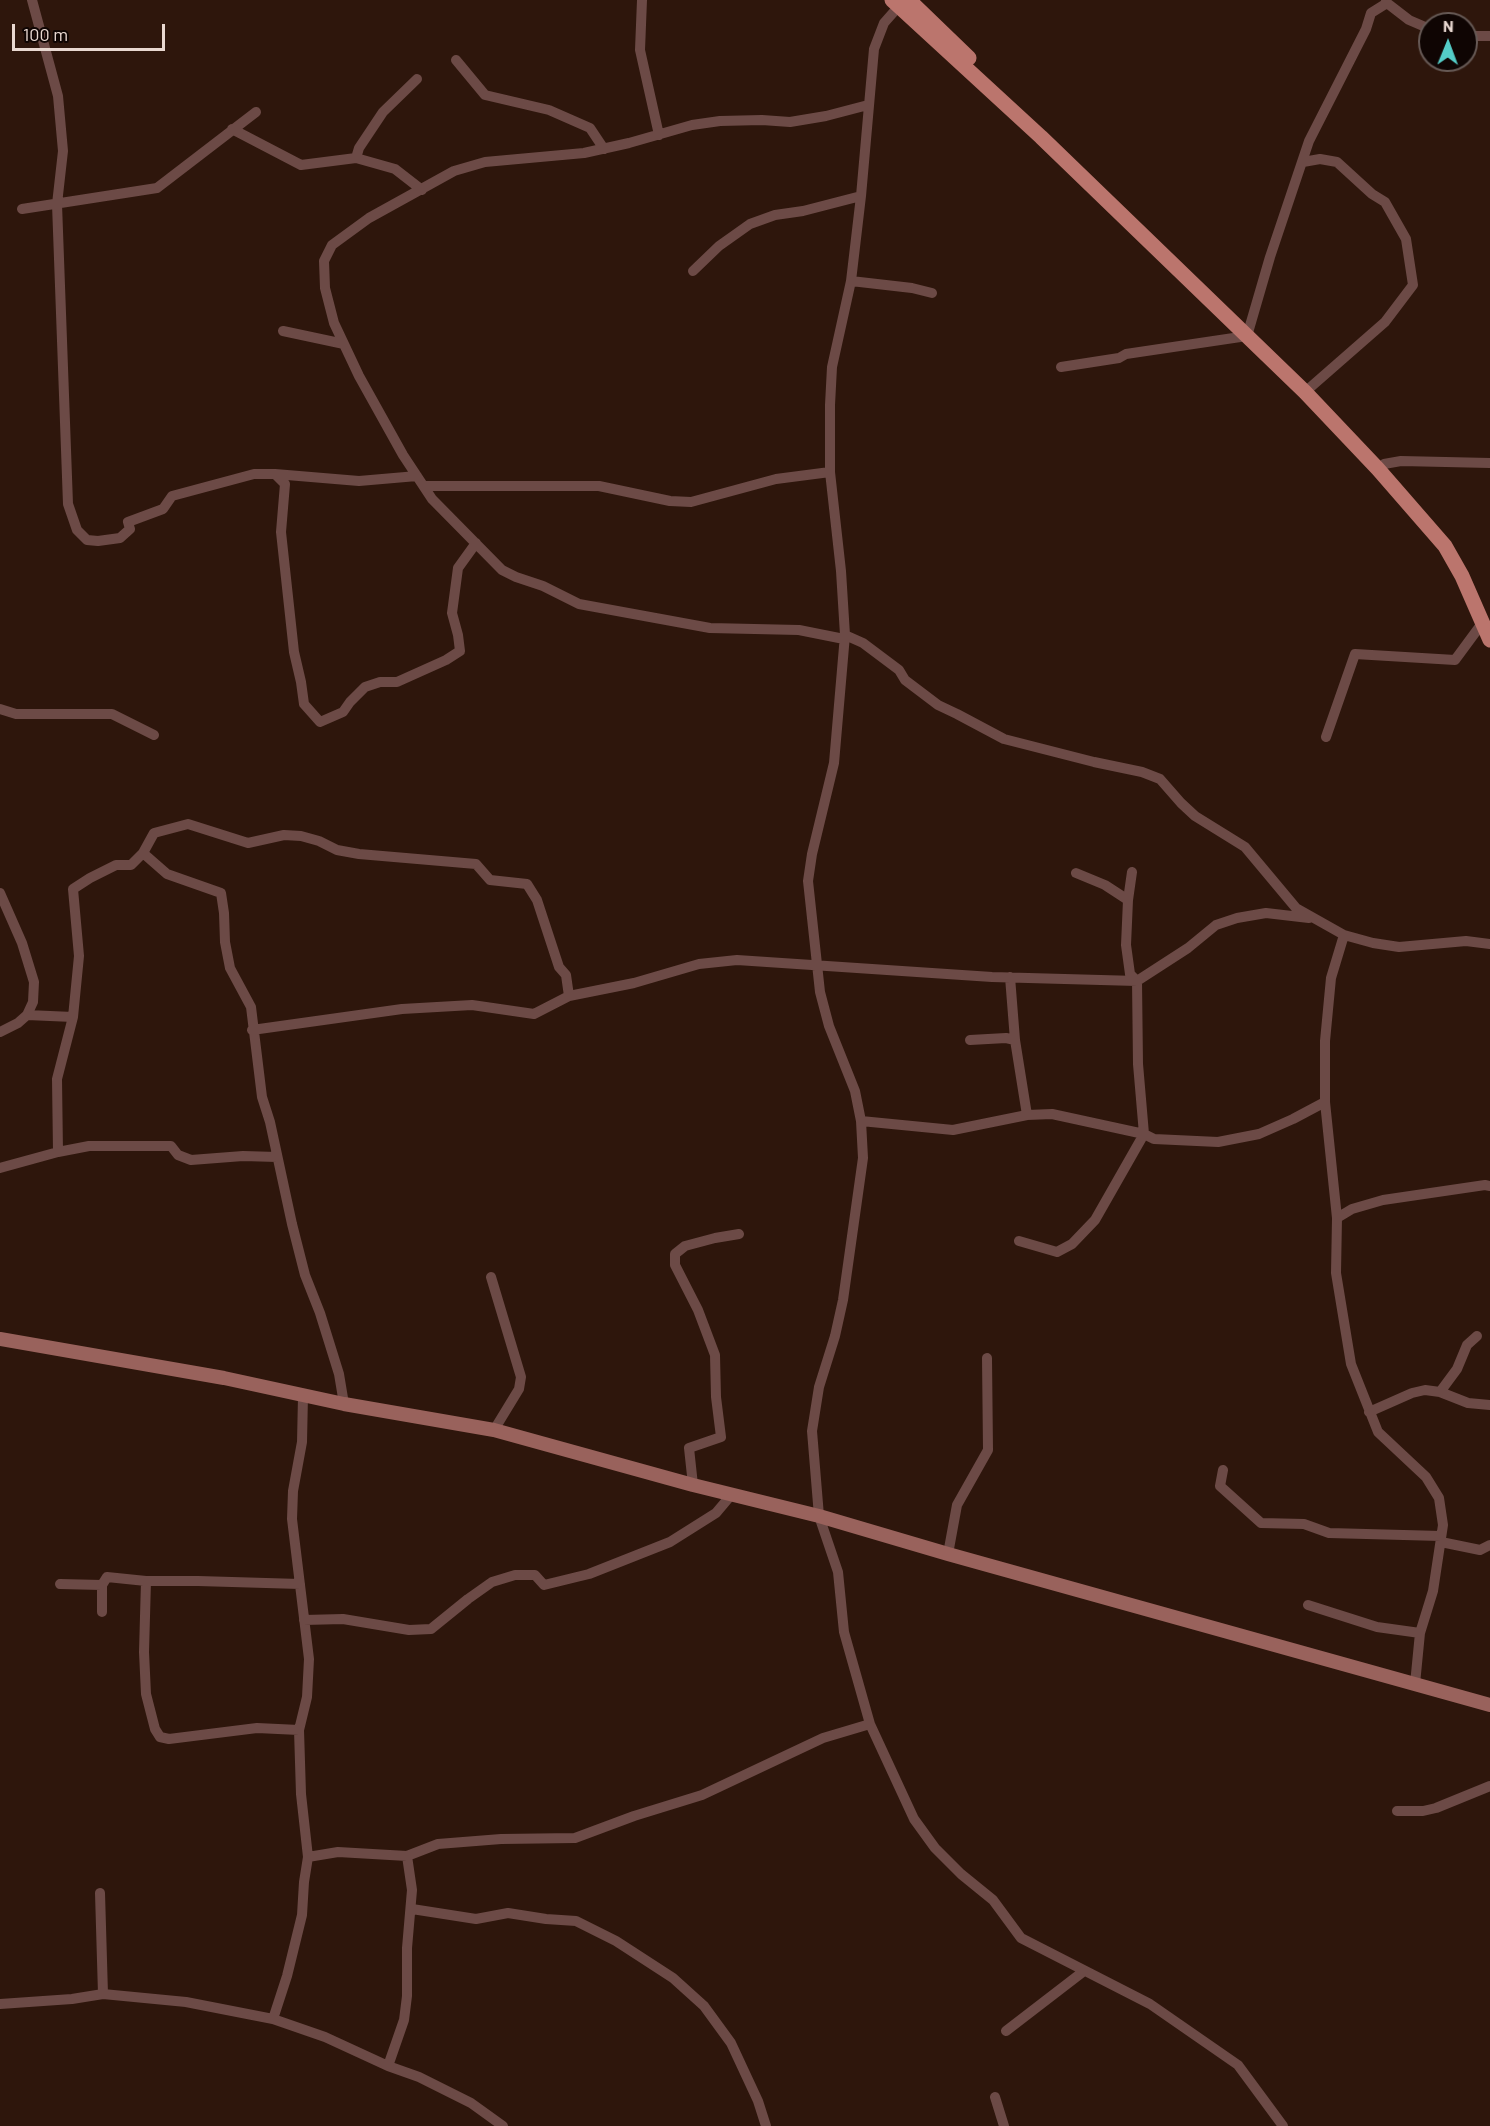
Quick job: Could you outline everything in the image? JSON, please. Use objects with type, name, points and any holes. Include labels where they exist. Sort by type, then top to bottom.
[{"type":"main road","points":[[900,2],[1027,113],[1041,137],[1305,392],[1378,469],[1444,546],[1462,576],[1490,640]]},
{"type":"main road","points":[[0,1339],[224,1378],[344,1404],[494,1430],[693,1485],[819,1516],[1490,1705]]},
{"type":"street","points":[[32,0],[58,96],[63,151],[57,204],[68,504],[77,530],[87,540],[120,538],[130,529],[128,522],[163,509],[172,496],[254,474],[359,481],[417,476]]},
{"type":"street","points":[[642,0],[640,50],[659,135]]},
{"type":"street","points":[[1061,367],[1119,358],[1126,354],[1247,336],[1270,257],[1309,141],[1366,29],[1371,13],[1387,1],[1409,20],[1418,24]]},
{"type":"street","points":[[900,2],[884,23],[874,49],[851,281],[832,367],[830,472],[842,571],[844,637],[834,763],[812,854],[808,881],[819,992],[829,1026],[855,1091],[861,1121],[863,1158],[843,1300],[835,1336],[819,1387],[812,1431],[819,1516],[838,1572],[844,1632],[870,1724],[914,1819],[935,1848],[961,1874],[993,1900],[1022,1938],[1150,2004],[1238,2065],[1283,2126]]},
{"type":"street","points":[[456,60],[485,95],[549,110],[590,128],[604,148]]},
{"type":"street","points":[[357,158],[358,148],[383,112],[417,79]]},
{"type":"street","points":[[868,105],[790,122],[720,121],[692,125],[584,153],[485,162],[454,171],[369,218],[332,245],[324,261],[325,288],[334,324],[359,376],[432,499],[502,570],[543,586],[579,604],[710,628],[799,630],[844,637],[862,643],[899,670],[905,680],[938,705],[1004,739],[1143,772],[1161,779],[1195,816],[1245,847],[1296,908],[1344,935],[1373,944],[1399,947],[1466,941],[1490,944]]},
{"type":"street","points":[[22,209],[157,188],[256,112]]},
{"type":"street","points":[[232,129],[301,165],[357,158],[395,170],[422,190]]},
{"type":"street","points":[[1303,162],[1320,159],[1337,162],[1372,194],[1385,202],[1406,239],[1413,285],[1385,321],[1305,392]]},
{"type":"street","points":[[693,271],[720,246],[750,224],[775,215],[803,211],[861,196]]},
{"type":"street","points":[[851,281],[912,288],[932,293]]},
{"type":"street","points":[[284,331],[344,344]]},
{"type":"street","points":[[1378,469],[1384,464],[1401,461],[1490,463]]},
{"type":"street","points":[[424,486],[599,486],[670,501],[692,502],[776,480],[830,472]]},
{"type":"street","points":[[274,474],[285,484],[281,532],[294,652],[304,704],[320,722],[343,712],[365,687],[380,682],[397,682],[446,660],[460,651],[459,635],[452,613],[458,568],[476,543]]},
{"type":"street","points":[[1326,737],[1355,654],[1455,660],[1483,622]]},
{"type":"street","points":[[0,709],[16,714],[112,714],[154,735]]},
{"type":"street","points":[[58,1152],[57,1079],[73,1017],[79,956],[73,890],[90,878],[116,865],[131,865],[143,853],[154,833],[188,824],[248,843],[284,835],[301,836],[320,841],[338,850],[359,854],[476,864],[490,880],[527,885],[537,900],[559,967],[566,975],[569,996]]},
{"type":"street","points":[[143,853],[167,874],[221,893],[225,913],[225,942],[230,968],[251,1007],[262,1097],[305,1275],[320,1312],[339,1374],[344,1404]]},
{"type":"street","points":[[1019,1241],[1057,1252],[1072,1244],[1095,1220],[1144,1134],[1138,1064],[1137,981],[1130,974],[1126,945],[1132,872]]},
{"type":"street","points":[[1076,873],[1105,885],[1128,900]]},
{"type":"street","points":[[0,893],[22,943],[34,982],[33,1002],[27,1015],[18,1023],[0,1032]]},
{"type":"street","points":[[252,1030],[402,1009],[472,1005],[534,1014],[569,996],[634,983],[699,964],[737,960],[1010,977],[1137,981],[1188,948],[1216,925],[1237,918],[1266,913],[1312,918]]},
{"type":"street","points":[[1344,935],[1331,978],[1325,1041],[1325,1102],[1336,1218],[1336,1273],[1351,1364],[1378,1432],[1426,1477],[1439,1498],[1443,1525],[1433,1591],[1420,1633],[1415,1684]]},
{"type":"street","points":[[1010,977],[1015,1040],[1027,1115]]},
{"type":"street","points":[[27,1015],[73,1017]]},
{"type":"street","points":[[969,1040],[1006,1038],[1015,1040]]},
{"type":"street","points":[[861,1121],[953,1130],[1027,1115],[1052,1114],[1144,1134],[1154,1139],[1218,1142],[1258,1134],[1325,1102]]},
{"type":"street","points":[[0,1168],[89,1146],[171,1146],[178,1155],[191,1161],[243,1156],[277,1157]]},
{"type":"street","points":[[1336,1218],[1352,1209],[1383,1200],[1490,1186]]},
{"type":"street","points":[[693,1485],[689,1448],[721,1437],[716,1396],[715,1355],[698,1310],[675,1265],[675,1254],[685,1246],[739,1234]]},
{"type":"street","points":[[491,1277],[521,1377],[519,1389],[494,1430]]},
{"type":"street","points":[[1440,1392],[1457,1370],[1467,1345],[1477,1336]]},
{"type":"street","points":[[948,1554],[957,1505],[988,1450],[987,1358]]},
{"type":"street","points":[[1369,1412],[1412,1393],[1425,1390],[1440,1392],[1468,1402],[1490,1405]]},
{"type":"street","points":[[273,2019],[287,1976],[302,1915],[308,1857],[301,1794],[299,1730],[307,1697],[309,1659],[292,1519],[293,1491],[302,1442],[303,1396]]},
{"type":"street","points":[[1223,1470],[1220,1486],[1261,1523],[1304,1524],[1329,1533],[1441,1539],[1480,1550],[1490,1545]]},
{"type":"street","points":[[304,1620],[343,1618],[409,1630],[431,1629],[492,1582],[515,1575],[535,1575],[544,1585],[589,1574],[670,1542],[716,1513],[732,1494]]},
{"type":"street","points":[[102,1612],[102,1585],[107,1577],[146,1581],[300,1584]]},
{"type":"street","points":[[146,1581],[144,1652],[146,1694],[155,1729],[160,1737],[169,1739],[256,1728],[299,1730]]},
{"type":"street","points":[[60,1584],[102,1585]]},
{"type":"street","points":[[1308,1605],[1377,1627],[1420,1633]]},
{"type":"street","points":[[308,1857],[338,1852],[407,1856],[438,1844],[501,1839],[575,1838],[634,1816],[702,1795],[823,1738],[870,1724]]},
{"type":"street","points":[[1397,1811],[1423,1811],[1436,1808],[1490,1786]]},
{"type":"street","points":[[388,2066],[404,2020],[412,1890],[407,1856]]},
{"type":"street","points":[[100,1893],[103,1994]]},
{"type":"street","points":[[411,1909],[476,1919],[508,1913],[576,1921],[616,1941],[674,1978],[704,2006],[731,2043],[758,2101],[766,2126]]},
{"type":"street","points":[[1006,2031],[1084,1971]]},
{"type":"street","points":[[0,2004],[72,2000],[103,1994],[186,2002],[273,2019],[325,2037],[388,2066],[419,2077],[471,2103],[503,2126]]},
{"type":"street","points":[[995,2097],[1004,2126]]}]
